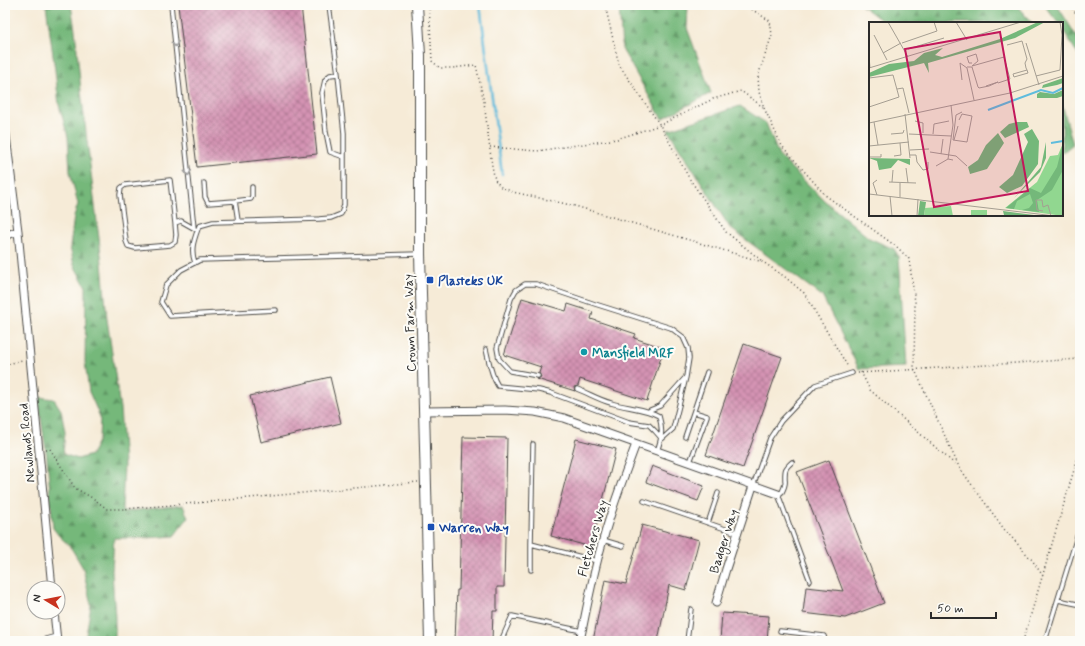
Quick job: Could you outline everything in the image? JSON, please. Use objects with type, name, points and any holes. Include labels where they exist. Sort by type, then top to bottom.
[{"type":"street","name":"Crown Farm Way","points":[[417,5],[420,55],[420,254],[430,641]]},
{"type":"street","name":"Newlands Road","points":[[5,128],[18,231],[51,580]]},
{"type":"street","points":[[5,236],[18,231]]},
{"type":"street","points":[[425,411],[505,410],[535,412],[564,418],[778,494]]},
{"type":"street","name":"Fletchers Way","points":[[580,641],[603,540],[614,504],[636,444]]},
{"type":"street","name":"Badger Way","points":[[716,603],[753,486]]},
{"type":"street","points":[[45,641],[57,640],[55,620]]},
{"type":"lane","points":[[171,5],[196,229],[192,254],[195,263]]},
{"type":"lane","points":[[196,229],[198,226],[213,222],[318,219],[331,218],[341,214],[344,205],[344,133],[330,5]]},
{"type":"lane","points":[[338,74],[330,75],[325,80],[322,93],[326,132],[330,152],[344,157]]},
{"type":"lane","points":[[170,180],[175,223],[175,242],[170,245],[135,248],[128,246],[126,241],[121,201],[121,188],[125,186],[170,180]]},
{"type":"lane","points":[[204,183],[205,197],[208,203],[251,199],[252,187]]},
{"type":"lane","points":[[235,201],[238,221]]},
{"type":"lane","points":[[175,223],[181,221],[196,229]]},
{"type":"lane","points":[[276,310],[170,316],[160,302],[166,285],[181,270],[200,260],[420,254]]},
{"type":"lane","points":[[538,376],[510,371],[500,359],[497,348],[511,299],[516,290],[525,284],[536,284],[671,328],[683,337],[688,348],[689,358],[686,377],[673,429],[662,439]]},
{"type":"lane","points":[[486,349],[494,379],[498,386],[539,390],[551,393],[629,422],[649,425],[662,439]]},
{"type":"lane","points":[[685,437],[707,372]]},
{"type":"lane","points":[[753,486],[770,438],[780,421],[815,385],[852,373]]},
{"type":"lane","points":[[577,389],[610,403],[634,409],[650,410],[660,406],[686,377]]},
{"type":"lane","points":[[650,410],[659,416],[663,427],[662,439],[657,452]]},
{"type":"lane","points":[[690,463],[707,416],[694,412]]},
{"type":"lane","points":[[531,570],[533,444]]},
{"type":"lane","points":[[792,462],[787,466],[784,474],[786,479],[782,492],[778,494],[810,581]]},
{"type":"lane","points":[[708,523],[718,493]]},
{"type":"lane","points":[[644,501],[737,533]]},
{"type":"lane","points":[[1045,641],[1080,526]]},
{"type":"lane","points":[[603,540],[623,546]]},
{"type":"lane","points":[[531,544],[597,562]]},
{"type":"lane","points":[[1058,600],[1077,604]]},
{"type":"lane","points":[[686,641],[691,609]]},
{"type":"lane","points":[[501,641],[512,616],[582,631]]},
{"type":"lane","points":[[780,631],[824,636],[825,641]]},
{"type":"path","points":[[429,5],[432,61],[440,68],[476,65],[484,102],[495,180],[501,187],[512,192],[575,206],[764,262]]},
{"type":"path","points":[[605,5],[619,65],[660,126],[689,178],[726,232],[804,293],[852,373],[1080,359]]},
{"type":"path","points":[[745,5],[770,21],[772,35],[758,76],[759,92],[764,108],[782,146],[825,194],[897,247],[909,259],[916,302],[914,368],[959,467],[1004,529],[1032,560],[1043,576]]},
{"type":"path","points":[[1070,5],[1080,19]]},
{"type":"path","points":[[490,147],[537,151],[617,139],[660,126],[713,99],[741,92],[764,108]]},
{"type":"path","points":[[5,365],[30,357]]},
{"type":"path","points":[[861,372],[870,390],[959,467]]},
{"type":"path","points":[[38,447],[50,450],[75,488],[94,498],[106,509],[167,506],[427,482]]},
{"type":"path","points":[[1024,641],[1080,450]]},
{"type":"green space","points":[[46,5],[71,5],[75,30],[107,319],[120,408],[124,464],[122,512],[183,505],[188,518],[174,536],[114,538],[112,571],[115,641],[85,641],[91,605],[83,568],[70,546],[53,528],[47,458],[38,397],[54,399],[61,410],[65,432],[63,454],[78,459],[91,455],[99,439],[100,417],[89,392],[85,362],[86,287],[74,265],[70,247],[74,216],[78,204],[70,172],[68,137],[59,105]]},
{"type":"green space","points":[[619,5],[688,5],[687,28],[711,93],[662,119],[622,49]]},
{"type":"green space","points":[[861,5],[1016,5],[1031,22],[884,22]]},
{"type":"green space","points":[[1044,5],[1057,5],[1080,42],[1080,58],[1063,30],[1063,22],[1057,22]]},
{"type":"green space","points":[[740,106],[766,123],[779,156],[825,201],[869,238],[894,249],[899,257],[906,367],[859,369],[822,296],[730,228],[668,130]]},
{"type":"green space","points":[[1063,108],[1073,144],[1063,152]]},
{"type":"building","points":[[178,5],[301,5],[317,154],[197,167]]},
{"type":"building","name":"Mansfield MRF","points":[[522,298],[566,311],[568,304],[593,312],[591,319],[636,334],[634,338],[664,348],[647,401],[580,379],[578,386],[574,387],[575,391],[537,379],[541,377],[539,373],[541,367],[504,355]]},
{"type":"building","points":[[744,344],[782,357],[743,468],[706,455]]},
{"type":"building","points":[[330,377],[341,423],[261,442],[250,396]]},
{"type":"building","points":[[463,437],[507,438],[504,587],[497,587],[497,611],[493,611],[492,641],[455,641],[457,590],[459,590]]},
{"type":"building","points":[[576,439],[616,449],[591,547],[551,536]]},
{"type":"building","points":[[829,460],[884,603],[845,618],[803,613],[806,587],[843,591],[797,472]]},
{"type":"building","points":[[652,466],[704,486],[698,501],[646,482]]},
{"type":"building","points":[[642,525],[699,540],[686,590],[669,585],[658,641],[593,641],[605,580],[626,584]]},
{"type":"building","points":[[722,613],[769,616],[767,641],[720,641]]},
{"type":"waterway","points":[[480,5],[502,174]]},
{"type":"place","name":"Plasteks UK","points":[[430,280]]},
{"type":"place","name":"Mansfield MRF","points":[[584,352]]},
{"type":"place","name":"Warren Way","points":[[431,527]]}]
